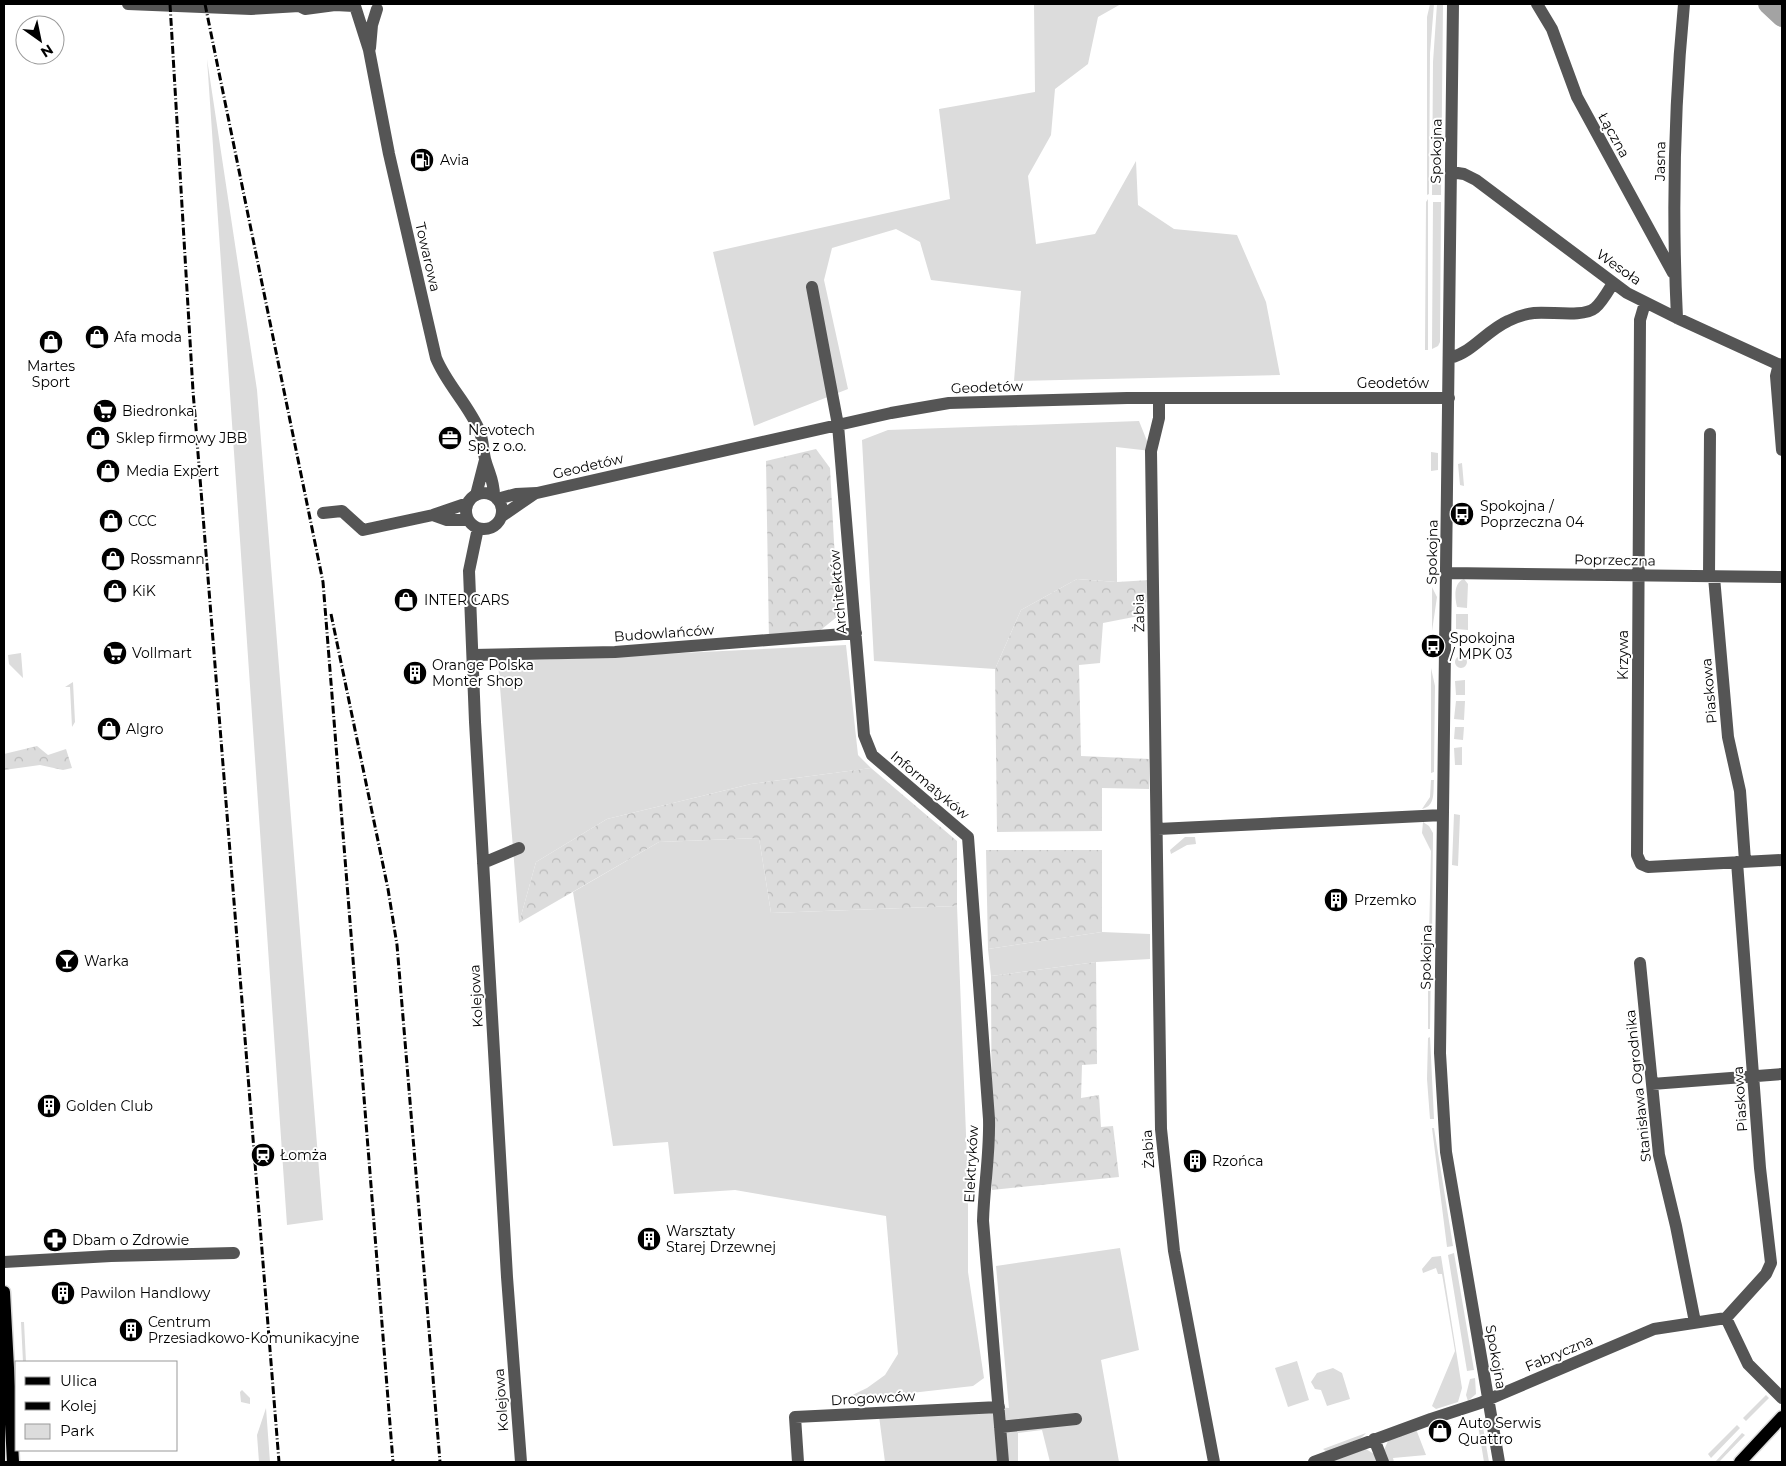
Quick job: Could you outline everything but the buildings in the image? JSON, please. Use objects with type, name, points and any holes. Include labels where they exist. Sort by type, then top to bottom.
[{"type":"main road","points":[[4,1292],[13,1462]]},
{"type":"main road","points":[[1740,1462],[1782,1419]]},
{"type":"street","points":[[128,4],[250,9],[300,5],[305,9],[335,5],[354,5],[364,11],[380,6]]},
{"type":"street","name":"Spokojna","points":[[1453,4],[1440,1053],[1446,1152],[1499,1462]]},
{"type":"street","name":"Łączna","points":[[1537,4],[1552,29],[1577,98],[1675,276]]},
{"type":"street","name":"Jasna","points":[[1677,318],[1675,276],[1676,112],[1684,4]]},
{"type":"street","name":"Towarowa","points":[[354,5],[369,50],[389,154],[436,358],[443,374],[472,416],[480,433],[485,460],[493,476],[495,497]]},
{"type":"street","name":"Towarowa","points":[[369,50],[372,24],[380,6]]},
{"type":"street","name":"Wesoła","points":[[1451,172],[1464,174],[1476,180],[1613,283],[1645,302],[1781,365]]},
{"type":"street","points":[[1450,358],[1465,353],[1501,324],[1523,315],[1535,313],[1581,313],[1592,310],[1598,305],[1613,283]]},
{"type":"street","name":"Architektów","points":[[812,287],[838,425],[864,735],[872,755]]},
{"type":"street","name":"Krzywa","points":[[1645,302],[1640,320],[1638,861],[1648,867],[1782,860]]},
{"type":"street","points":[[1781,365],[1776,376],[1782,450]]},
{"type":"street","name":"Geodetów","points":[[537,493],[838,425],[949,403],[1159,398],[1449,398]]},
{"type":"street","name":"Żabia","points":[[1159,398],[1159,418],[1151,451],[1162,1129],[1164,1166],[1174,1252],[1214,1462]]},
{"type":"street","name":"Piaskowa","points":[[1710,434],[1712,577],[1728,737],[1740,791],[1741,861],[1760,1168],[1771,1263],[1766,1274],[1726,1318]]},
{"type":"street","points":[[473,524],[466,514],[485,460]]},
{"type":"street","points":[[323,513],[342,511],[363,530],[433,515],[482,493],[495,497],[537,493]]},
{"type":"street","points":[[433,515],[447,520],[490,528],[502,516],[537,493]]},
{"type":"street","points":[[495,497],[501,506],[502,516]]},
{"type":"street","name":"Kolejowa","points":[[473,524],[469,571],[483,862],[520,1462]]},
{"type":"street","name":"Poprzeczna","points":[[1447,573],[1782,577]]},
{"type":"street","name":"Budowlańców","points":[[473,655],[615,652],[856,633]]},
{"type":"street","name":"Informatyków","points":[[872,755],[968,837]]},
{"type":"street","points":[[1158,829],[1443,815]]},
{"type":"street","name":"Elektryków","points":[[968,837],[989,1118],[990,1151],[984,1185],[983,1221],[1003,1462]]},
{"type":"street","points":[[483,862],[519,848]]},
{"type":"street","name":"Stanisława Ogrodnika","points":[[1640,963],[1659,1155],[1676,1226],[1694,1322]]},
{"type":"street","points":[[1652,1084],[1782,1074]]},
{"type":"street","points":[[4,1262],[111,1256],[234,1253]]},
{"type":"street","points":[[1726,1318],[1748,1364],[1782,1398]]},
{"type":"street","name":"Fabryczna","points":[[1314,1462],[1488,1399],[1647,1332],[1662,1327],[1726,1318]]},
{"type":"street","name":"Drogowców","points":[[798,1462],[795,1417],[999,1407]]},
{"type":"street","points":[[1000,1427],[1076,1419]]},
{"type":"street","points":[[1374,1439],[1383,1462]]},
{"type":"green space","points":[[1034,4],[1121,4],[1098,17],[1088,64],[1055,89],[1051,135],[1028,176],[1036,244],[1095,234],[1136,161],[1138,205],[1174,229],[1237,235],[1266,302],[1280,375],[1014,381],[1021,291],[931,280],[920,242],[896,229],[832,248],[824,280],[848,389],[754,426],[713,252],[950,199],[939,109],[1035,92]]},
{"type":"green space","points":[[1430,4],[1434,4],[1430,53],[1429,194],[1427,195],[1427,17]]},
{"type":"green space","points":[[1437,4],[1443,4],[1441,195],[1432,195],[1433,62]]},
{"type":"green space","points":[[207,59],[257,390],[323,1220],[287,1225]]},
{"type":"green space","points":[[1428,199],[1428,350],[1425,350],[1426,202]]},
{"type":"green space","points":[[1433,202],[1441,202],[1440,342],[1438,346],[1432,349]]},
{"type":"green space","points":[[1139,421],[1151,451],[1116,447],[1117,582],[1077,579],[1021,610],[995,669],[874,661],[862,440],[888,430]]},
{"type":"green space","points":[[816,449],[830,468],[838,616],[812,637],[769,641],[766,461]]},
{"type":"green space","points":[[1431,452],[1438,453],[1438,470],[1431,471]]},
{"type":"green space","points":[[1462,463],[1464,486],[1460,485],[1458,464]]},
{"type":"green space","points":[[1077,579],[1117,582],[1150,580],[1144,615],[1103,623],[1100,663],[1079,665],[1081,756],[1149,759],[1149,789],[1102,788],[1102,831],[997,832],[995,669],[1021,610]]},
{"type":"green space","points":[[1464,579],[1468,584],[1467,608],[1457,607],[1456,599],[1456,587]]},
{"type":"green space","points":[[1432,587],[1437,597],[1432,631]]},
{"type":"green space","points":[[1456,614],[1468,614],[1468,630],[1456,629]]},
{"type":"green space","points":[[846,645],[858,755],[871,768],[751,784],[607,819],[536,862],[519,923],[498,662]]},
{"type":"green space","points":[[21,653],[23,678],[9,664],[8,655]]},
{"type":"green space","points":[[1461,656],[1467,662],[1461,668],[1455,662]]},
{"type":"green space","points":[[1431,668],[1435,686],[1434,772],[1431,773]]},
{"type":"green space","points":[[1465,680],[1465,695],[1456,695],[1455,681]]},
{"type":"green space","points":[[73,682],[75,722],[72,727],[70,687],[65,687]]},
{"type":"green space","points":[[1456,701],[1465,701],[1464,720],[1454,719]]},
{"type":"green space","points":[[1455,727],[1464,727],[1463,740],[1454,739]]},
{"type":"green space","points":[[37,746],[48,755],[66,749],[72,768],[63,770],[40,765],[4,770],[4,754]]},
{"type":"green space","points":[[1462,747],[1462,765],[1455,765],[1454,748]]},
{"type":"green space","points":[[871,768],[957,841],[957,906],[771,913],[759,838],[659,842],[519,923],[536,862],[607,819],[751,784]]},
{"type":"green space","points":[[1431,780],[1434,780],[1432,801],[1430,805],[1422,809],[1430,797]]},
{"type":"green space","points":[[1454,814],[1460,815],[1458,866],[1452,865]]},
{"type":"green space","points":[[1423,822],[1429,826],[1433,833],[1432,937],[1429,937],[1431,851],[1422,833]]},
{"type":"green space","points":[[1185,837],[1195,837],[1196,844],[1187,845],[1171,854],[1170,850]]},
{"type":"green space","points":[[759,838],[771,913],[957,906],[968,1185],[968,1272],[984,1378],[973,1386],[840,1401],[867,1388],[885,1375],[898,1354],[886,1216],[735,1190],[674,1194],[668,1142],[613,1146],[573,892],[659,842]]},
{"type":"green space","points":[[986,850],[1102,850],[1102,932],[988,949]]},
{"type":"green space","points":[[1102,932],[1150,934],[1150,959],[1096,962],[991,976],[988,949]]},
{"type":"green space","points":[[1096,962],[1097,1064],[1082,1065],[1081,1098],[1099,1095],[1101,1127],[1113,1126],[1119,1177],[992,1190],[991,976]]},
{"type":"green space","points":[[1428,963],[1431,964],[1430,1029],[1428,1029]]},
{"type":"green space","points":[[1430,1037],[1434,1119],[1430,1119],[1427,1079],[1428,1038]]},
{"type":"green space","points":[[1432,1128],[1434,1128],[1453,1246],[1447,1247]]},
{"type":"green space","points":[[1120,1248],[1139,1350],[1101,1360],[1119,1462],[1050,1462],[1042,1430],[1018,1433],[1018,1462],[885,1462],[879,1416],[999,1407],[1009,1408],[996,1266]]},
{"type":"green space","points":[[1454,1253],[1474,1370],[1467,1371],[1448,1255]]},
{"type":"green space","points":[[1441,1256],[1462,1388],[1458,1402],[1436,1409],[1432,1406],[1455,1351],[1442,1274],[1438,1274],[1436,1268],[1423,1273],[1422,1269],[1432,1257]]},
{"type":"green space","points":[[21,1322],[24,1322],[26,1361],[23,1361]]},
{"type":"green space","points":[[1297,1361],[1309,1400],[1288,1407],[1275,1368]]},
{"type":"green space","points":[[1333,1368],[1342,1373],[1350,1399],[1327,1406],[1321,1390],[1315,1389],[1311,1382],[1317,1373]]},
{"type":"green space","points":[[1475,1378],[1476,1394],[1468,1401],[1466,1395],[1470,1379]]},
{"type":"green space","points":[[242,1390],[250,1398],[250,1404],[241,1402],[240,1392]]},
{"type":"green space","points":[[1766,1395],[1769,1398],[1746,1421],[1743,1418]]},
{"type":"green space","points":[[266,1408],[270,1462],[259,1462],[257,1435]]},
{"type":"green space","points":[[1477,1419],[1483,1427],[1489,1462],[1484,1462]]},
{"type":"green space","points":[[1737,1425],[1740,1428],[1711,1458],[1708,1454]]},
{"type":"green space","points":[[1416,1429],[1426,1455],[1393,1458],[1394,1462],[1388,1462],[1384,1450],[1388,1441]]},
{"type":"green space","points":[[1366,1433],[1361,1438],[1327,1452],[1323,1449]]},
{"type":"green space","points":[[1742,1433],[1745,1435],[1719,1462],[1715,1462]]},
{"type":"green space","points":[[1366,1449],[1374,1454],[1377,1462],[1328,1462]]},
{"type":"waterway","points":[[1768,4],[1782,17]]},
{"type":"railway","points":[[170,4],[193,391],[279,1462]]},
{"type":"railway","points":[[205,4],[323,582],[393,1462]]},
{"type":"railway","points":[[331,614],[388,889],[397,945],[440,1462]]},
{"type":"place","name":"Avia","points":[[422,160]]},
{"type":"place","name":"Afa moda","points":[[97,337]]},
{"type":"place","name":"Martes Sport","points":[[51,342]]},
{"type":"place","name":"Biedronka","points":[[105,411]]},
{"type":"place","name":"Sklep firmowy JBB","points":[[98,438]]},
{"type":"place","name":"Nevotech Sp. z o.o.","points":[[450,438]]},
{"type":"place","name":"Media Expert","points":[[108,471]]},
{"type":"place","name":"Spokojna / Poprzeczna 04","points":[[1462,514]]},
{"type":"place","name":"CCC","points":[[111,521]]},
{"type":"place","name":"Rossmann","points":[[113,559]]},
{"type":"place","name":"KiK","points":[[115,591]]},
{"type":"place","name":"INTER CARS","points":[[406,600]]},
{"type":"place","name":"Spokojna / MPK 03","points":[[1433,646]]},
{"type":"place","name":"Vollmart","points":[[115,653]]},
{"type":"place","name":"Orange Polska Monter Shop","points":[[415,673]]},
{"type":"place","name":"Algro","points":[[109,729]]},
{"type":"place","name":"Przemko","points":[[1336,900]]},
{"type":"place","name":"Warka","points":[[67,961]]},
{"type":"place","name":"Golden Club","points":[[49,1106]]},
{"type":"place","name":"Łomża","points":[[263,1155]]},
{"type":"place","name":"Rzońca","points":[[1195,1161]]},
{"type":"place","name":"Warsztaty Starej Drzewnej","points":[[649,1239]]},
{"type":"place","name":"Dbam o Zdrowie","points":[[55,1240]]},
{"type":"place","name":"Pawilon Handlowy","points":[[63,1293]]},
{"type":"place","name":"Centrum Przesiadkowo-Komunikacyjne","points":[[131,1330]]},
{"type":"place","name":"Auto Serwis Quattro","points":[[1440,1431]]}]
